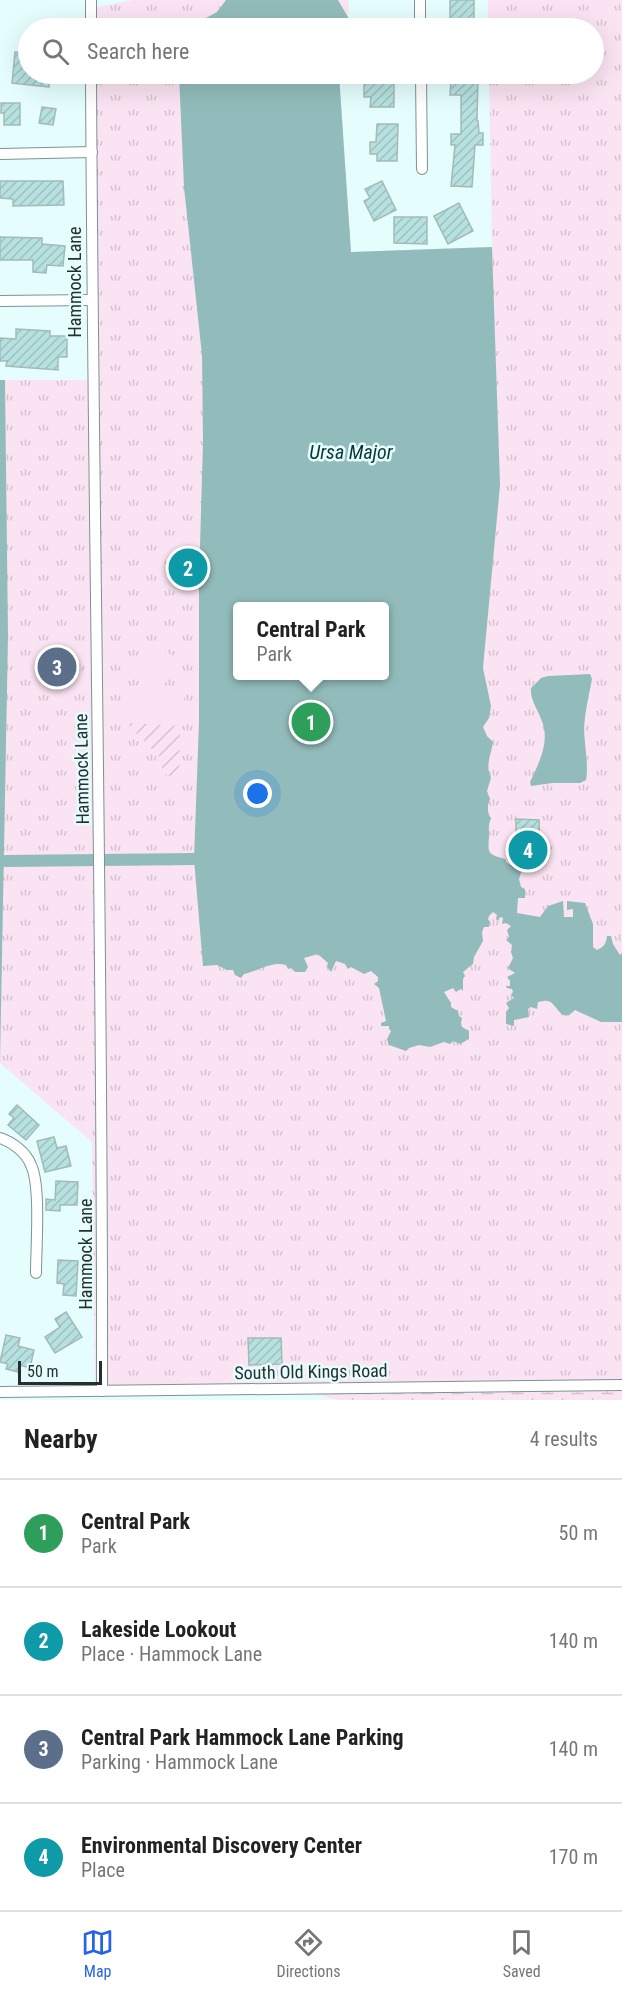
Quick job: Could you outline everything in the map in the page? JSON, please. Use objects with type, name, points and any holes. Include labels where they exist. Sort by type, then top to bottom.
[{"type":"street","points":[[91,0],[91,18]]},
{"type":"street","points":[[420,0],[420,18]]},
{"type":"street","name":"Hammock Lane","points":[[91,84],[97,745],[100,805],[102,1391]]},
{"type":"street","points":[[421,84],[422,169]]},
{"type":"street","points":[[0,154],[92,152]]},
{"type":"street","points":[[0,301],[92,300]]},
{"type":"street","points":[[0,1138],[12,1142],[31,1163],[36,1180],[36,1273]]},
{"type":"street","name":"South Old Kings Road","points":[[0,1392],[102,1391],[229,1395],[622,1385]]},
{"type":"green space","points":[[133,0],[349,0],[348,18],[91,18],[91,8]]},
{"type":"green space","points":[[488,0],[622,0],[622,1385],[95,1391],[92,1142],[0,1063],[0,380],[92,380],[91,84],[340,84],[351,252],[492,247],[489,84],[604,84],[604,18],[488,18]]},
{"type":"green space","points":[[157,647],[179,659],[165,683],[143,670]]},
{"type":"green space","points":[[184,687],[184,719],[120,719],[121,688]]},
{"type":"green space","points":[[130,723],[180,726],[179,780],[163,773],[160,757],[129,726]]},
{"type":"green space","points":[[622,1391],[622,1400],[338,1400],[315,1394]]},
{"type":"water","points":[[226,0],[338,0],[348,18],[206,18],[217,12]]},
{"type":"water","name":"Ursa Major","points":[[179,84],[340,84],[351,252],[492,247],[500,485],[483,668],[491,706],[489,718],[483,727],[493,742],[488,764],[491,778],[487,791],[490,799],[488,811],[491,818],[489,849],[491,853],[505,859],[509,864],[523,867],[519,879],[521,887],[525,889],[525,898],[518,898],[517,913],[540,917],[548,906],[563,901],[564,917],[573,917],[573,909],[567,910],[567,901],[585,903],[593,924],[593,947],[597,950],[601,948],[607,936],[611,936],[620,955],[622,953],[622,1022],[601,1022],[575,1010],[570,1014],[562,1014],[551,1002],[545,1001],[538,1002],[537,1009],[531,1007],[528,1009],[529,1017],[514,1020],[514,1026],[506,1024],[506,1012],[509,1008],[506,1003],[514,998],[511,995],[512,989],[506,986],[510,986],[507,977],[515,973],[508,968],[513,958],[512,945],[506,940],[509,937],[507,930],[511,926],[506,923],[502,924],[503,918],[500,917],[498,921],[497,915],[493,912],[489,916],[489,927],[484,927],[482,932],[483,941],[474,957],[473,964],[463,972],[465,976],[463,991],[461,989],[456,992],[453,988],[444,992],[451,1007],[458,1011],[462,1018],[462,1027],[469,1031],[469,1039],[460,1044],[453,1041],[450,1044],[444,1042],[430,1047],[419,1045],[406,1051],[389,1045],[387,1039],[391,1031],[389,1026],[381,1026],[381,1023],[386,1021],[379,988],[374,984],[378,981],[378,977],[371,971],[364,974],[351,967],[348,969],[345,964],[336,961],[331,972],[327,966],[328,963],[317,954],[304,958],[308,967],[305,972],[295,972],[292,968],[288,969],[286,965],[275,964],[244,974],[241,978],[235,975],[233,970],[217,965],[203,966],[194,859],[199,722],[202,355],[184,187]]},
{"type":"water","points":[[0,380],[5,380],[8,637],[0,1063]]},
{"type":"water","points":[[590,674],[592,679],[584,727],[586,780],[580,783],[531,786],[530,782],[543,751],[545,735],[531,688],[541,678],[548,676]]},
{"type":"building","points":[[450,0],[474,0],[474,18],[450,18]]},
{"type":"building","points":[[15,52],[18,52],[18,84],[12,83]]},
{"type":"building","points":[[21,84],[49,84],[49,87]]},
{"type":"building","points":[[364,84],[394,84],[394,107],[370,107],[371,97],[364,97]]},
{"type":"building","points":[[451,84],[478,84],[477,121],[479,133],[483,133],[483,145],[475,145],[472,187],[451,186],[455,145],[451,145],[451,134],[461,134],[461,95],[450,95]]},
{"type":"building","points":[[1,103],[20,103],[20,125],[4,125]]},
{"type":"building","points":[[42,107],[56,109],[53,125],[39,123]]},
{"type":"building","points":[[377,124],[398,124],[397,161],[377,161],[377,154],[370,154],[370,142],[376,142]]},
{"type":"building","points":[[0,181],[63,181],[64,205],[13,206],[13,199],[0,198]]},
{"type":"building","points":[[382,181],[396,210],[374,221],[364,201],[370,198],[365,189]]},
{"type":"building","points":[[459,203],[473,231],[448,244],[434,216]]},
{"type":"building","points":[[394,217],[427,217],[427,244],[394,243]]},
{"type":"building","points":[[0,237],[42,238],[42,244],[65,246],[63,266],[47,265],[46,273],[33,272],[33,260],[0,260]]},
{"type":"building","points":[[16,329],[50,331],[50,336],[67,336],[67,357],[58,357],[58,370],[6,366],[7,361],[0,361],[0,338],[16,339]]},
{"type":"building","points":[[516,819],[539,820],[540,861],[516,861]]},
{"type":"building","points":[[17,1105],[39,1125],[26,1140],[8,1125],[14,1118],[9,1114]]},
{"type":"building","points":[[54,1137],[57,1148],[66,1146],[71,1166],[45,1172],[37,1141]]},
{"type":"building","points":[[56,1181],[78,1182],[77,1205],[60,1205],[60,1211],[46,1210],[46,1199],[55,1200]]},
{"type":"building","points":[[58,1260],[78,1261],[76,1296],[63,1295],[64,1284],[57,1283]]},
{"type":"building","points":[[66,1312],[82,1337],[55,1353],[45,1337],[60,1327],[55,1319]]},
{"type":"building","points":[[6,1335],[20,1338],[18,1346],[34,1350],[30,1368],[20,1365],[18,1372],[6,1369],[8,1364],[0,1362]]},
{"type":"building","points":[[248,1338],[281,1338],[282,1364],[249,1365]]},
{"type":"waterway","points":[[5,861],[194,859]]},
{"type":"place","name":"Lakeside Lookout","points":[[188,568]]},
{"type":"place","name":"Central Park Hammock Lane Parking","points":[[57,667]]},
{"type":"place","name":"Central Park","points":[[311,722]]},
{"type":"place","name":"Environmental Discovery Center","points":[[528,850]]}]
